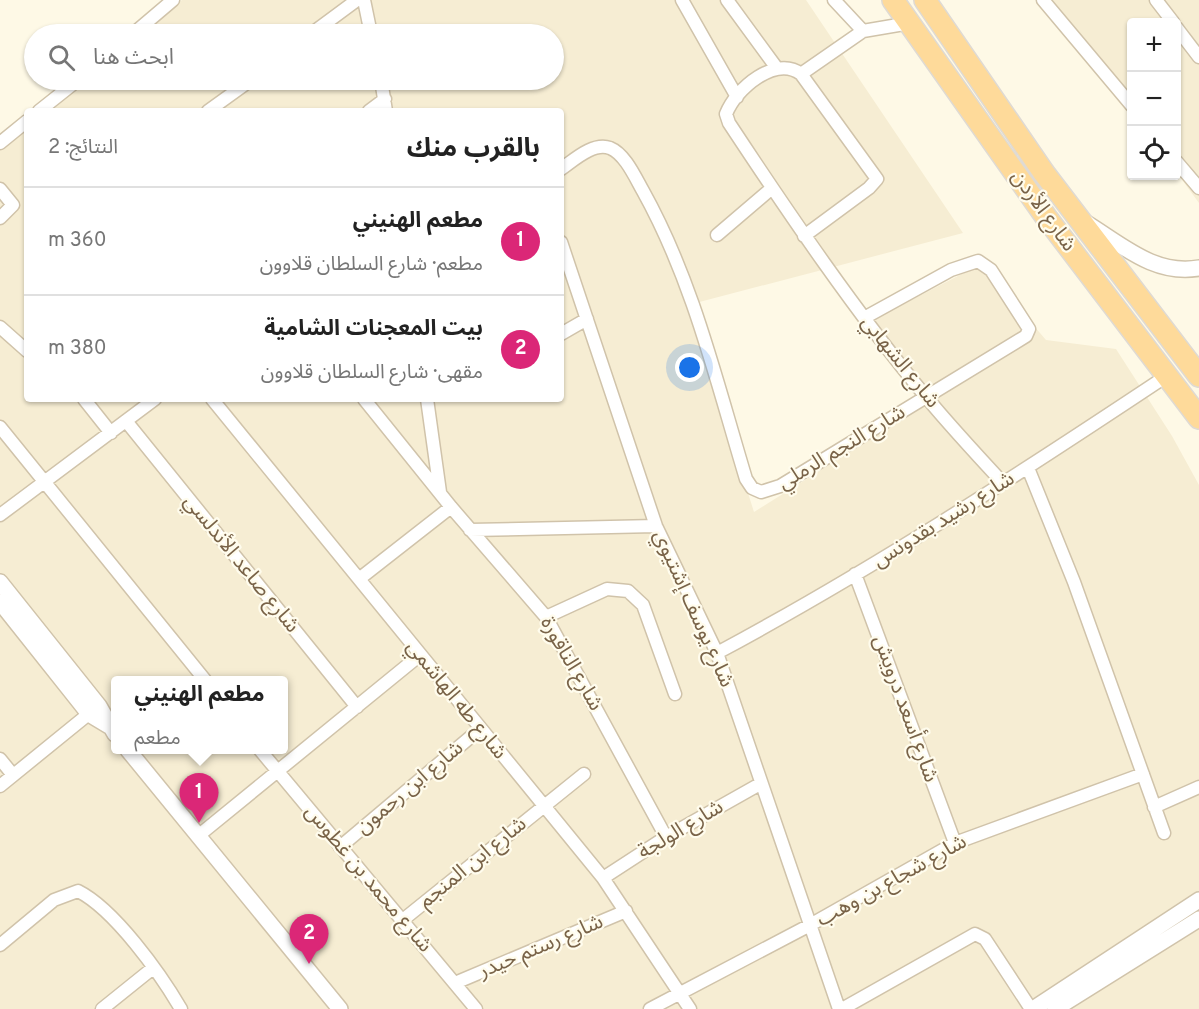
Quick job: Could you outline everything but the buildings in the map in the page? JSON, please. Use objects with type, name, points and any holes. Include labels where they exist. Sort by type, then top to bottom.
[{"type":"highway","name":"شارع الأردن","points":[[893,0],[1025,188],[1165,377],[1199,418]]},
{"type":"highway","name":"شارع الأردن","points":[[925,0],[1076,217],[1199,376]]},
{"type":"street","points":[[145,24],[173,0]]},
{"type":"street","points":[[325,24],[357,0]]},
{"type":"street","points":[[364,0],[369,24]]},
{"type":"street","points":[[682,0],[737,97],[752,82],[776,67],[789,67],[801,74],[877,179],[869,188],[804,236]]},
{"type":"street","points":[[727,0],[776,67]]},
{"type":"street","points":[[834,0],[863,31]]},
{"type":"street","points":[[1043,0],[1127,101]]},
{"type":"street","points":[[1156,0],[1170,18]]},
{"type":"street","points":[[801,74],[863,31],[910,23]]},
{"type":"street","points":[[1181,34],[1199,57]]},
{"type":"street","points":[[43,108],[65,90]]},
{"type":"street","points":[[212,108],[237,90]]},
{"type":"street","points":[[383,90],[386,105]]},
{"type":"street","name":"شارع الشهابي","points":[[737,97],[728,108],[726,118],[804,236],[927,398],[1003,483]]},
{"type":"street","points":[[0,143],[24,123]]},
{"type":"street","name":"شارع النجم الرملي","points":[[564,167],[586,152],[598,147],[608,147],[617,152],[633,173],[663,226],[688,286],[746,478],[752,488],[761,492],[780,486],[927,398]]},
{"type":"street","points":[[1181,167],[1199,188]]},
{"type":"street","points":[[717,235],[772,188]]},
{"type":"street","points":[[0,189],[13,205],[0,218]]},
{"type":"street","points":[[1076,217],[1156,266],[1172,270],[1199,268]]},
{"type":"street","name":"شارع يوسف إشتيوي","points":[[564,251],[656,526],[717,653],[760,784],[841,1009]]},
{"type":"street","points":[[864,318],[969,262],[978,261],[991,270],[1028,326],[1028,333],[927,398]]},
{"type":"street","points":[[564,332],[587,319]]},
{"type":"street","points":[[0,327],[24,348]]},
{"type":"street","name":"شارع رشيد بقدونس","points":[[717,653],[855,574],[1028,468],[1165,377]]},
{"type":"street","points":[[86,402],[111,433]]},
{"type":"street","points":[[0,515],[151,402]]},
{"type":"street","name":"شارع طه الهاشمي","points":[[214,402],[603,878],[681,992],[690,1009]]},
{"type":"street","name":"شارع الناقورة","points":[[366,402],[470,530],[546,617],[666,837]]},
{"type":"street","points":[[427,402],[440,494]]},
{"type":"street","name":"شارع صاعد الأندلسي","points":[[126,421],[357,707]]},
{"type":"street","points":[[0,427],[201,676]]},
{"type":"street","points":[[1028,468],[1074,582],[1164,833]]},
{"type":"street","points":[[359,579],[451,507]]},
{"type":"street","points":[[470,530],[656,526]]},
{"type":"street","name":"شارع أسعد درويش","points":[[855,574],[955,843]]},
{"type":"street","points":[[0,582],[94,710]]},
{"type":"street","points":[[546,617],[607,589],[628,591],[643,605],[675,694]]},
{"type":"street","points":[[0,602],[111,729]]},
{"type":"street","points":[[198,836],[420,655]]},
{"type":"street","points":[[0,786],[94,710]]},
{"type":"street","name":"شارع ابن رحمون","points":[[340,847],[480,729]]},
{"type":"street","points":[[131,754],[340,1009]]},
{"type":"street","name":"شارع محمد بن غطوس","points":[[263,754],[340,847],[404,919],[476,1009]]},
{"type":"street","points":[[0,759],[13,775]]},
{"type":"street","name":"شارع ابن المنجم","points":[[404,919],[584,774]]},
{"type":"street","name":"شارع شجاع بن وهب","points":[[650,1009],[810,925],[955,843],[1143,774]]},
{"type":"street","name":"شارع الولجة","points":[[603,878],[666,837],[760,784]]},
{"type":"street","points":[[1154,807],[1199,787]]},
{"type":"street","points":[[0,945],[54,900],[78,891],[103,907],[153,968],[181,1009]]},
{"type":"street","points":[[841,1009],[975,934],[985,939],[1032,1009],[1199,900]]},
{"type":"street","name":"شارع رستم حيدر","points":[[455,983],[626,911]]},
{"type":"street","points":[[1055,1009],[1199,919]]},
{"type":"street","points":[[102,1009],[153,968]]},
{"type":"shaded area","points":[[182,0],[806,0],[963,233],[688,305],[754,512],[933,400],[873,320],[981,264],[1046,340],[1116,349],[1172,436],[1199,485],[1199,1009],[0,1009],[0,135],[24,117],[24,402],[564,402],[564,108],[37,108],[61,90],[564,90],[564,24],[150,24]]},
{"type":"shaded area","points":[[1049,0],[1199,0],[1199,203],[1181,178],[1181,18],[1127,18],[1127,107]]},
{"type":"place","name":"مطعم الهنيني","points":[[199,823]]},
{"type":"place","name":"بيت المعجنات الشامية","points":[[309,964]]}]
